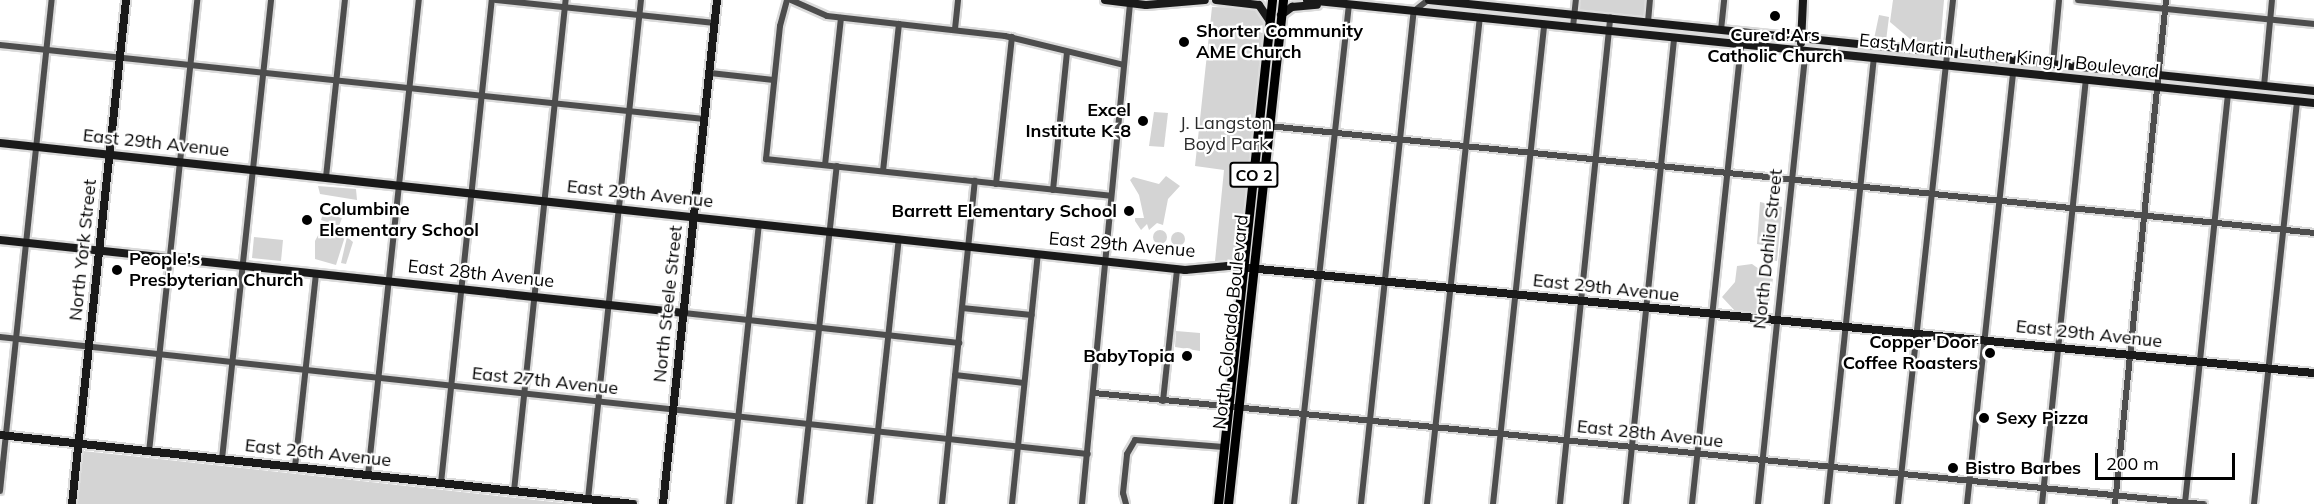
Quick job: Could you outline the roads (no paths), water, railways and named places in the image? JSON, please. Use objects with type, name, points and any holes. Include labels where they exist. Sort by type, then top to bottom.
[{"type":"main road","name":"North Colorado Boulevard","points":[[1228,504],[1234,408],[1264,125],[1272,0]]},
{"type":"main road","name":"North Colorado Boulevard","points":[[1264,125],[1283,0]]},
{"type":"main road","name":"North Colorado Boulevard","points":[[1218,504],[1224,447],[1234,408]]},
{"type":"street","points":[[0,491],[3,436],[16,339],[52,0]]},
{"type":"street","name":"North York Street","points":[[72,504],[126,0]]},
{"type":"street","points":[[149,452],[197,0]]},
{"type":"street","points":[[222,459],[271,0]]},
{"type":"street","points":[[326,177],[345,0]]},
{"type":"street","points":[[368,475],[419,0]]},
{"type":"street","points":[[441,483],[494,0],[566,4],[715,23]]},
{"type":"street","points":[[588,499],[641,0]]},
{"type":"street","name":"North Steele Street","points":[[663,504],[717,0]]},
{"type":"street","points":[[1110,196],[766,159],[774,80],[780,26],[789,0],[818,14],[1012,37],[1067,53],[1124,64]]},
{"type":"street","points":[[955,29],[958,0]]},
{"type":"street","points":[[1105,0],[1130,4],[1205,0]]},
{"type":"street","points":[[1216,0],[1259,5],[1266,11],[1270,24]]},
{"type":"street","name":"East Martin Luther King Jr Boulevard","points":[[1307,0],[2314,103]]},
{"type":"street","points":[[1361,504],[1414,11],[1428,0]]},
{"type":"street","name":"East Martin Luther King Jr Boulevard","points":[[1428,0],[1503,4],[1575,15],[1648,19],[1799,39],[2314,91]]},
{"type":"street","points":[[1573,27],[1576,0]]},
{"type":"street","points":[[1648,19],[1650,0]]},
{"type":"street","points":[[1721,30],[1724,0]]},
{"type":"street","points":[[1803,0],[1799,39],[1806,51]]},
{"type":"street","points":[[1898,504],[1953,0]]},
{"type":"street","points":[[2052,64],[2059,0]]},
{"type":"street","points":[[2078,0],[2314,24]]},
{"type":"street","points":[[2115,504],[2159,88],[2158,75],[2166,0]]},
{"type":"street","points":[[2264,86],[2272,0]]},
{"type":"street","points":[[514,491],[566,4]]},
{"type":"street","points":[[1082,504],[1130,4]]},
{"type":"street","points":[[1281,15],[1292,7],[1344,4],[1334,133],[1294,504]]},
{"type":"street","points":[[1427,504],[1480,17]]},
{"type":"street","points":[[825,165],[841,18]]},
{"type":"street","points":[[1560,504],[1610,18]]},
{"type":"street","points":[[883,171],[898,24]]},
{"type":"street","points":[[1493,504],[1544,24]]},
{"type":"street","points":[[996,184],[1012,37]]},
{"type":"street","points":[[1626,504],[1674,39]]},
{"type":"street","points":[[0,45],[704,119]]},
{"type":"street","points":[[1692,504],[1740,46]]},
{"type":"street","name":"North Dahlia Street","points":[[1758,504],[1806,51]]},
{"type":"street","points":[[1053,190],[1067,53]]},
{"type":"street","points":[[1827,504],[1874,59]]},
{"type":"street","points":[[710,73],[774,80]]},
{"type":"street","points":[[1967,504],[2013,73]]},
{"type":"street","points":[[2042,504],[2086,80]]},
{"type":"street","points":[[2185,503],[2228,94]]},
{"type":"street","points":[[2254,504],[2297,102]]},
{"type":"street","points":[[1264,125],[2314,233]]},
{"type":"street","name":"East 29th Avenue","points":[[0,142],[1106,261],[1177,272],[1249,268],[1319,278],[1385,282],[1778,322],[1847,326],[2314,373]]},
{"type":"street","points":[[800,504],[837,166]]},
{"type":"street","points":[[942,504],[975,182]]},
{"type":"street","points":[[729,504],[759,224]]},
{"type":"street","points":[[870,504],[899,239]]},
{"type":"street","name":"East 28th Avenue","points":[[0,240],[958,343]]},
{"type":"street","points":[[1012,504],[1038,254]]},
{"type":"street","points":[[1163,400],[1177,272]]},
{"type":"street","points":[[295,467],[316,274]]},
{"type":"street","points":[[962,308],[1032,315]]},
{"type":"street","name":"East 27th Avenue","points":[[0,338],[1088,454]]},
{"type":"street","points":[[955,375],[1024,383]]},
{"type":"street","name":"East 28th Avenue","points":[[1094,393],[1697,456],[1831,466],[2203,504]]},
{"type":"street","name":"East 26th Avenue","points":[[3,436],[633,504]]},
{"type":"street","points":[[1126,504],[1123,493],[1127,454],[1135,440],[1224,447]]},
{"type":"place","name":"Cure d'Ars Catholic Church","points":[[1775,16]]},
{"type":"place","name":"Shorter Community AME Church","points":[[1184,42]]},
{"type":"place","name":"Excel Institute K-8","points":[[1143,121]]},
{"type":"place","name":"Barrett Elementary School","points":[[1129,211]]},
{"type":"place","name":"Columbine Elementary School","points":[[307,220]]},
{"type":"place","name":"People's Presbyterian Church","points":[[117,270]]},
{"type":"place","name":"Copper Door Coffee Roasters","points":[[1990,353]]},
{"type":"place","name":"BabyTopia","points":[[1187,356]]},
{"type":"place","name":"Sexy Pizza","points":[[1984,418]]},
{"type":"place","name":"Bistro Barbes","points":[[1953,468]]},
{"type":"park label","name":"J. Langston Boyd Park","points":[[1226,134]]}]
